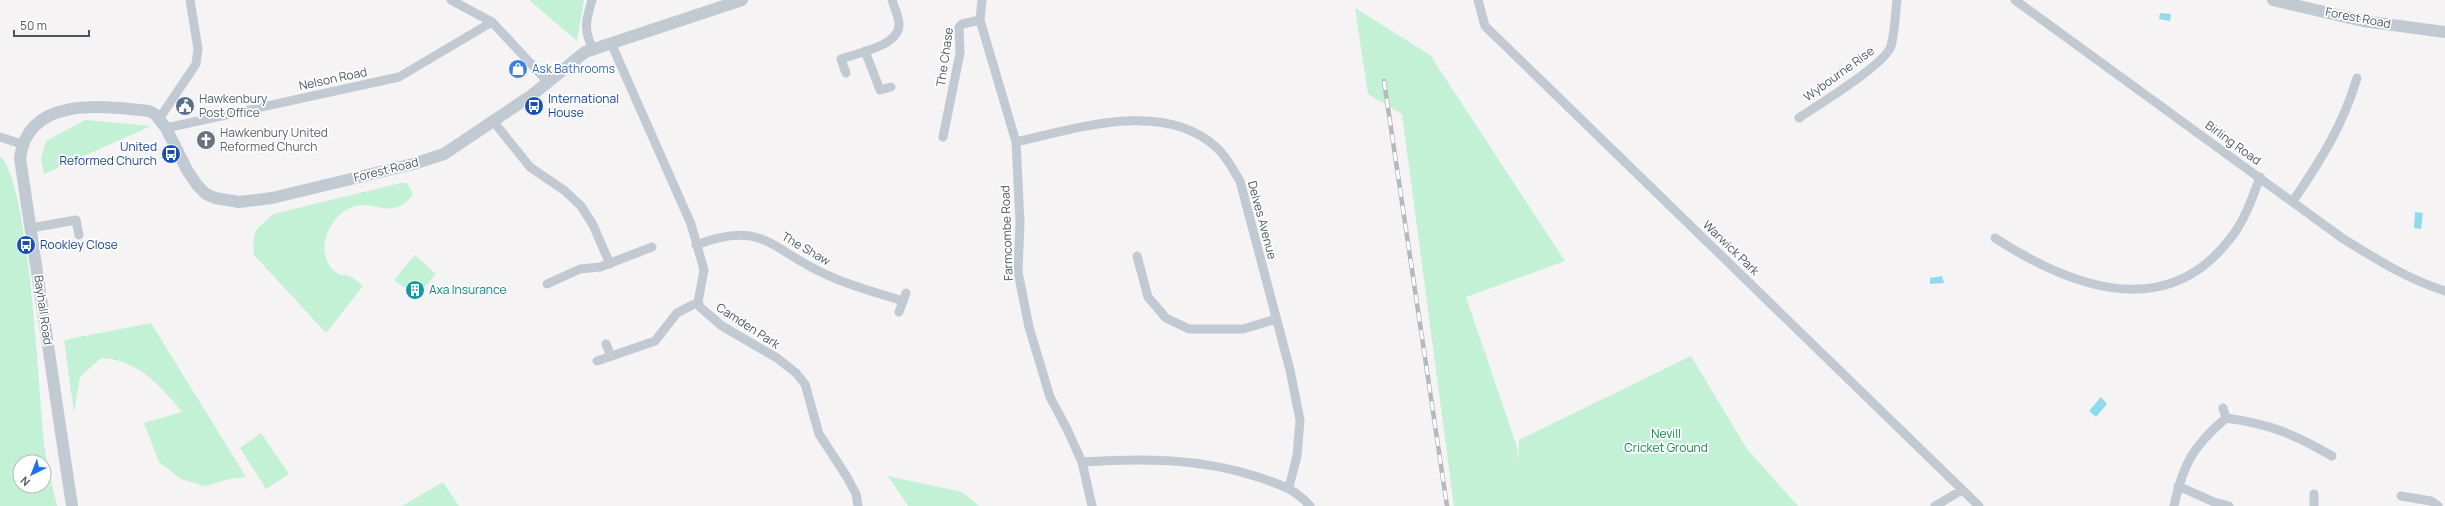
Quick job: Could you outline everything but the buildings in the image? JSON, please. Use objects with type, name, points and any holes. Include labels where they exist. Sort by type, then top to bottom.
[{"type":"street","points":[[0,137],[22,144],[40,120],[59,110],[94,107],[149,111],[163,123],[196,64],[198,49],[190,0]]},
{"type":"street","points":[[451,0],[492,22],[548,81]]},
{"type":"street","points":[[592,0],[586,36],[593,49]]},
{"type":"street","name":"Forest Road","points":[[163,123],[197,185],[215,198],[239,202],[272,198],[444,154],[532,95],[585,52],[742,0]]},
{"type":"street","points":[[846,72],[841,58],[888,43],[896,35],[899,24],[892,0]]},
{"type":"street","name":"Farmcombe Road","points":[[982,0],[980,20],[1016,142],[1020,222],[1018,272],[1029,327],[1050,397],[1082,462],[1092,506]]},
{"type":"street","name":"Warwick Park","points":[[1478,0],[1485,26],[1979,506]]},
{"type":"street","name":"Wybourne Rise","points":[[1799,118],[1852,82],[1886,56],[1891,46],[1897,0]]},
{"type":"street","name":"Birling Road","points":[[2015,0],[2342,238],[2387,266],[2424,284],[2445,290]]},
{"type":"street","name":"Forest Road","points":[[2273,0],[2363,21],[2445,32]]},
{"type":"street","name":"The Chase","points":[[943,137],[960,53],[959,27],[962,24],[980,20]]},
{"type":"street","name":"Nelson Road","points":[[163,123],[398,77],[492,22]]},
{"type":"street","points":[[597,361],[655,341],[678,313],[698,302],[704,270],[679,195],[635,100],[611,43]]},
{"type":"street","points":[[865,51],[880,90],[892,87]]},
{"type":"street","points":[[2293,201],[2326,153],[2348,109],[2357,78]]},
{"type":"street","name":"Delves Avenue","points":[[1016,142],[1076,129],[1139,120],[1174,124],[1194,131],[1217,148],[1240,181],[1290,370],[1300,420],[1298,456],[1288,487]]},
{"type":"street","points":[[493,121],[530,167],[565,191],[581,206],[592,225],[610,264]]},
{"type":"street","name":"Bayhall Road","points":[[22,144],[20,158],[72,506]]},
{"type":"street","points":[[1995,238],[2039,264],[2096,284],[2128,291],[2165,287],[2193,275],[2226,245],[2239,224],[2260,177]]},
{"type":"street","points":[[31,228],[76,220],[78,235]]},
{"type":"street","name":"The Shaw","points":[[696,245],[711,240],[734,236],[750,235],[764,239],[827,275],[905,297],[899,312]]},
{"type":"street","points":[[547,284],[580,269],[610,264],[652,246]]},
{"type":"street","points":[[1137,256],[1148,297],[1166,318],[1189,328],[1204,329],[1244,329],[1276,319]]},
{"type":"street","name":"Camden Park","points":[[698,302],[711,317],[777,358],[796,373],[805,384],[819,434],[847,477],[856,494],[858,506]]},
{"type":"street","points":[[606,344],[610,356]]},
{"type":"street","points":[[2223,408],[2226,418]]},
{"type":"street","points":[[2226,418],[2253,422],[2296,436],[2332,456]]},
{"type":"street","points":[[2174,506],[2184,467],[2192,453],[2226,418]]},
{"type":"street","points":[[1082,462],[1125,459],[1177,460],[1232,469],[1288,487],[1310,506]]},
{"type":"street","points":[[2178,486],[2214,502],[2229,506]]},
{"type":"street","points":[[1934,506],[1962,490]]},
{"type":"street","points":[[2314,494],[2314,506]]},
{"type":"street","points":[[2401,496],[2431,501],[2438,506]]},
{"type":"green space","points":[[529,0],[584,0],[577,41]]},
{"type":"green space","name":"Nevill Cricket Ground","points":[[1355,8],[1430,55],[1565,261],[1466,297],[1517,447],[1518,464],[1519,440],[1691,356],[1747,449],[1798,506],[1454,506],[1402,114],[1368,94]]},
{"type":"green space","points":[[85,120],[151,126],[44,174],[41,159],[46,141]]},
{"type":"green space","points":[[0,156],[11,175],[19,207],[26,248],[32,294],[42,423],[46,454],[12,454],[12,494],[52,494],[52,484],[57,506],[0,506]]},
{"type":"green space","points":[[401,183],[407,183],[413,194],[410,199],[402,205],[389,209],[366,205],[355,206],[338,216],[327,234],[325,253],[328,263],[334,271],[351,277],[363,286],[326,333],[254,255],[253,240],[256,230],[273,214]]},
{"type":"green space","points":[[415,255],[436,274],[416,297],[394,280]]},
{"type":"green space","points":[[151,323],[246,477],[229,479],[205,486],[181,479],[159,462],[144,423],[182,412],[157,384],[137,369],[126,363],[101,358],[80,377],[74,413],[64,340]]},
{"type":"green space","points":[[261,433],[289,474],[266,489],[240,448]]},
{"type":"green space","points":[[888,476],[962,492],[979,506],[908,506]]},
{"type":"green space","points":[[443,482],[459,506],[402,506]]},
{"type":"water","points":[[2160,13],[2171,14],[2170,21],[2159,19]]},
{"type":"water","points":[[2415,212],[2423,213],[2421,229],[2414,228]]},
{"type":"water","points":[[1942,276],[1944,283],[1930,284],[1930,278]]},
{"type":"water","points":[[2101,397],[2107,404],[2096,417],[2089,411]]},
{"type":"railway","points":[[1384,81],[1447,506]]},
{"type":"place","name":"Ask Bathrooms","points":[[518,69]]},
{"type":"place","name":"Hawkenbury Post Office","points":[[185,106]]},
{"type":"place","name":"International House","points":[[534,106]]},
{"type":"place","name":"Hawkenbury United Reformed Church","points":[[206,140]]},
{"type":"place","name":"United Reformed Church","points":[[171,154]]},
{"type":"place","name":"Rookley Close","points":[[26,245]]},
{"type":"place","name":"Axa Insurance","points":[[415,290]]}]
